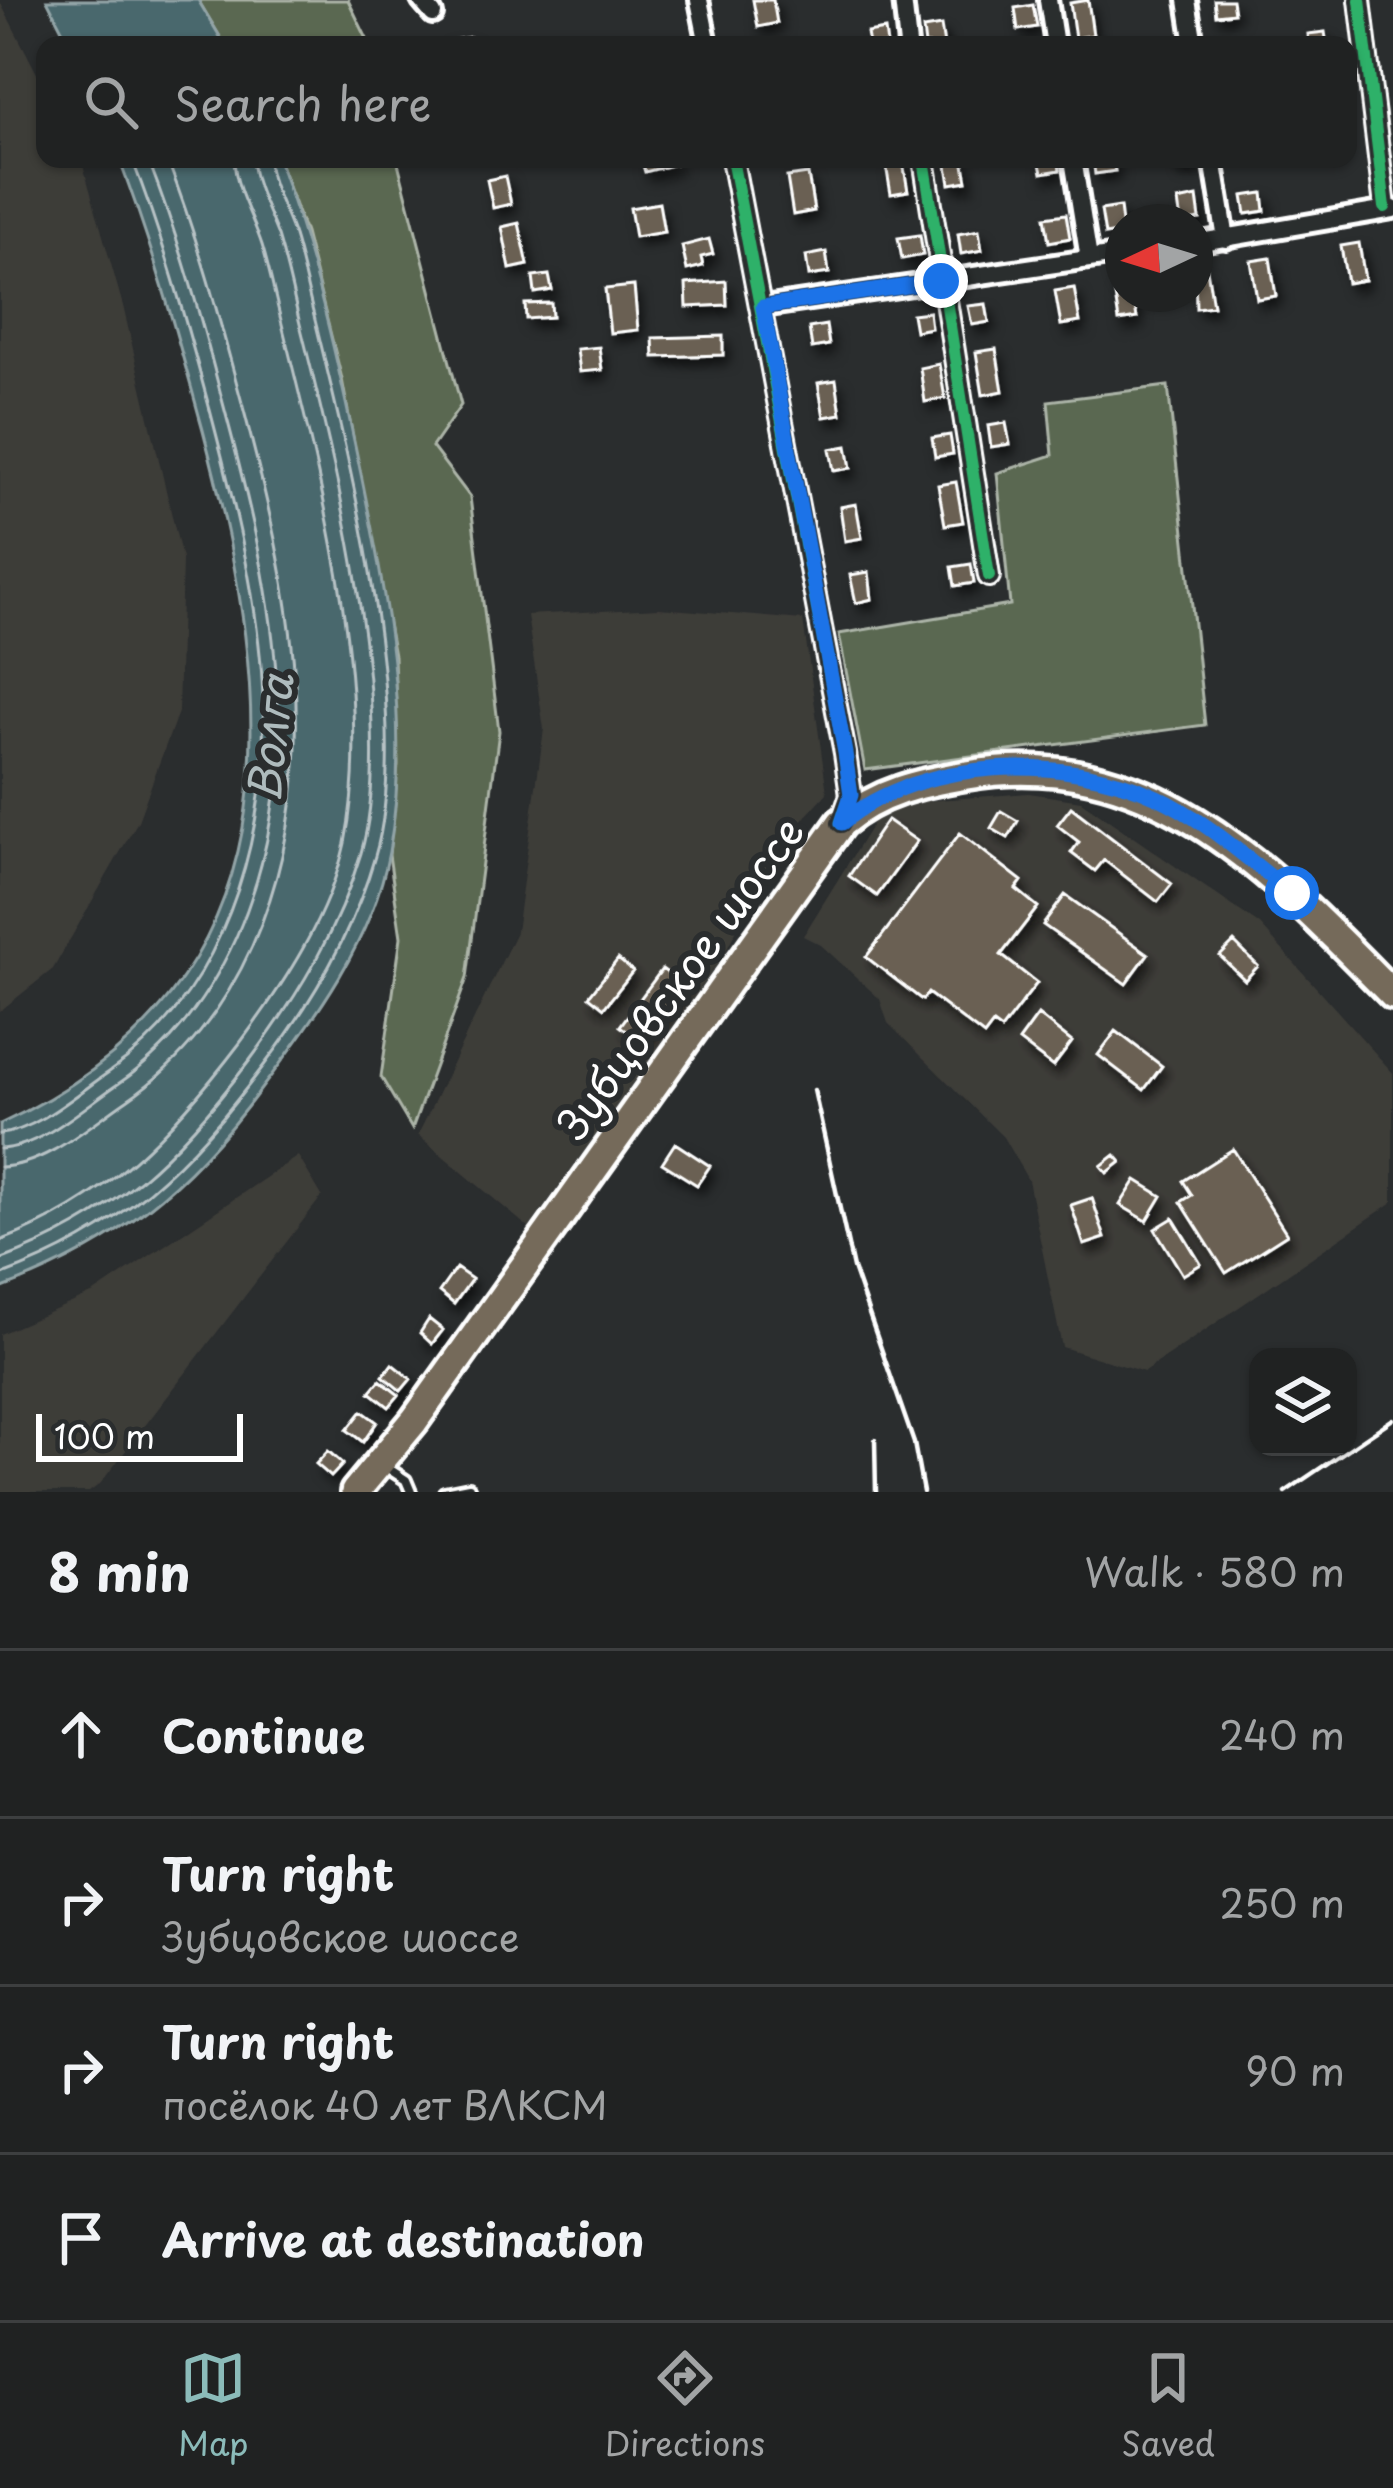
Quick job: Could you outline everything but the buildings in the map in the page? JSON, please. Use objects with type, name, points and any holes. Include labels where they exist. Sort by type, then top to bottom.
[{"type":"main road","points":[[842,823],[904,785],[986,772],[1034,769],[1122,784],[1161,798],[1292,893],[1393,994]]},
{"type":"main road","name":"Зубцовское шоссе","points":[[355,1492],[842,823]]},
{"type":"street","points":[[699,0],[707,36]]},
{"type":"street","points":[[902,0],[907,36]]},
{"type":"street","points":[[1048,0],[1054,36]]},
{"type":"street","points":[[1187,0],[1193,36]]},
{"type":"street","points":[[1213,241],[1389,208],[1360,0]]},
{"type":"street","name":"Зубцовское шоссе","points":[[734,168],[845,753],[851,795],[842,823]]},
{"type":"street","points":[[925,168],[989,576]]},
{"type":"street","points":[[1074,168],[1089,259]]},
{"type":"street","points":[[1214,168],[1226,239]]},
{"type":"street","points":[[763,307],[1105,257]]},
{"type":"lane","points":[[380,1462],[406,1480],[411,1492]]},
{"type":"lane","points":[[444,1492],[469,1487]]},
{"type":"shaded area","points":[[0,2],[36,72],[36,168],[84,168],[123,306],[182,559],[178,712],[138,821],[53,969],[0,1011]]},
{"type":"shaded area","points":[[659,608],[803,620],[827,793],[782,842],[723,956],[529,1228],[418,1135],[516,932],[544,729],[527,615]]},
{"type":"shaded area","points":[[1029,793],[1081,801],[1260,925],[1393,1073],[1393,1202],[1144,1372],[1062,1347],[1028,1180],[1003,1137],[888,1023],[880,999],[821,945],[803,936],[878,815],[925,801]]},
{"type":"shaded area","points":[[298,1156],[322,1196],[100,1484],[89,1492],[0,1492],[0,1334],[94,1293]]},
{"type":"green space","points":[[198,0],[348,0],[366,36],[220,36]]},
{"type":"green space","points":[[281,168],[399,168],[461,405],[432,447],[470,497],[499,731],[467,978],[412,1129],[381,1077],[401,937],[389,855],[398,765],[394,656],[342,379],[305,233]]},
{"type":"green space","points":[[1168,386],[1205,725],[865,770],[839,634],[1010,605],[997,473],[1053,455],[1048,401]]},
{"type":"water","points":[[47,0],[198,0],[220,36],[65,36]]},
{"type":"water","name":"Волга","points":[[122,168],[281,168],[326,315],[379,567],[397,709],[398,757],[389,852],[370,916],[339,978],[301,1035],[205,1156],[114,1233],[0,1289],[0,1124],[99,1065],[170,995],[217,915],[243,828],[251,734],[245,635],[228,534],[203,430]]},
{"type":"railway","points":[[814,1090],[853,1268],[914,1443],[923,1492]]},
{"type":"railway","points":[[1285,1492],[1393,1419]]},
{"type":"railway","points":[[875,1440],[876,1492]]},
{"type":"cycle path","points":[[1360,0],[1385,207]]},
{"type":"cycle path","points":[[734,168],[845,753],[851,795],[841,823]]},
{"type":"cycle path","points":[[925,168],[989,576]]},
{"type":"route","points":[[941,281],[763,307],[845,753],[851,795],[842,823],[856,810],[904,785],[986,772],[1034,769],[1077,774],[1161,798],[1292,893]]}]
